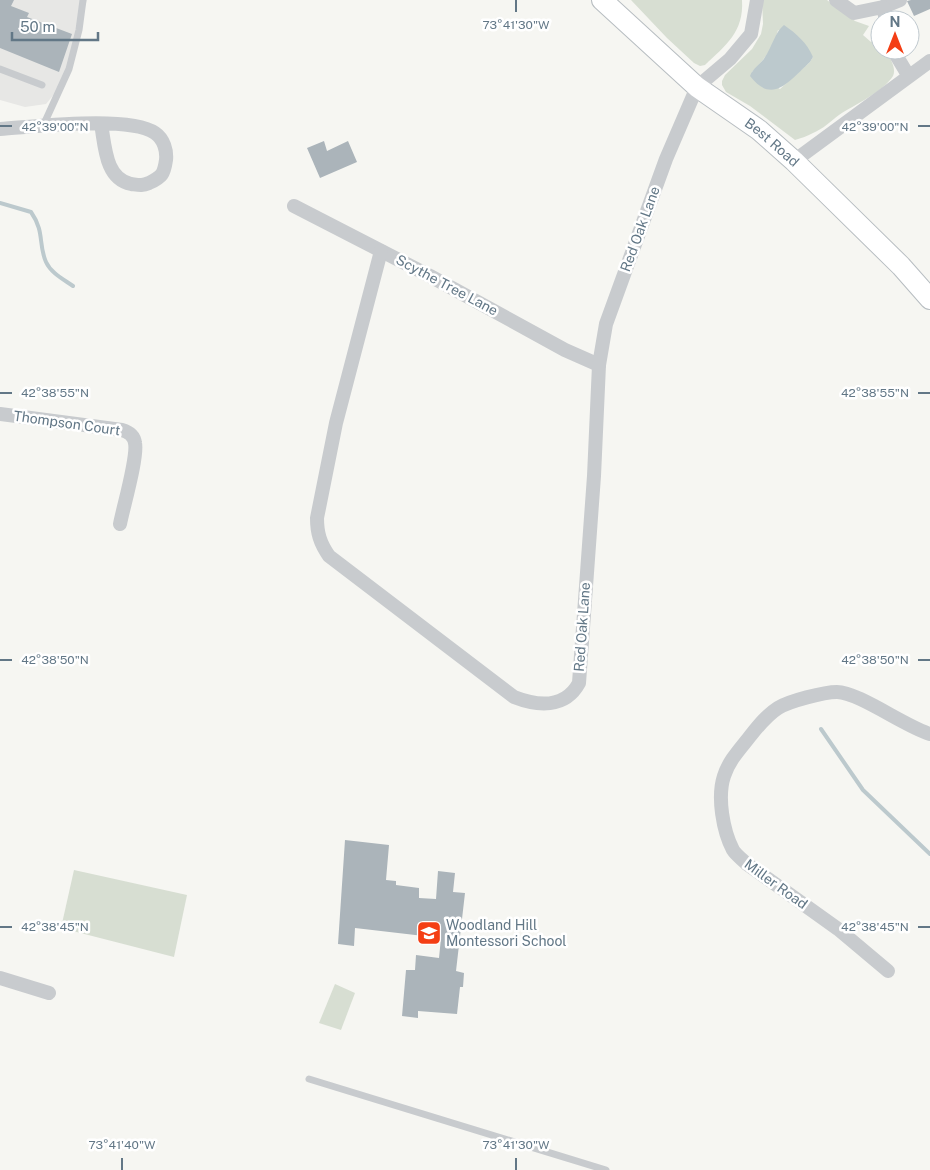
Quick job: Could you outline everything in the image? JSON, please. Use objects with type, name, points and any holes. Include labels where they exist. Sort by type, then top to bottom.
[{"type":"street","name":"Best Road","points":[[602,0],[697,87],[758,130],[794,161],[900,266],[930,299]]},
{"type":"street","points":[[697,87],[730,59],[751,34],[757,0]]},
{"type":"street","points":[[836,0],[854,13],[870,14]]},
{"type":"street","points":[[889,10],[900,0]]},
{"type":"street","points":[[899,60],[908,75]]},
{"type":"street","points":[[794,161],[930,60]]},
{"type":"street","name":"Red Oak Lane","points":[[381,250],[336,424],[317,518],[317,532],[322,546],[329,556],[514,697],[540,705],[555,702],[566,697],[579,683],[594,476],[599,365],[606,324],[666,159],[697,87]]},
{"type":"street","points":[[0,129],[101,124],[135,125],[155,133],[161,140],[165,147],[165,172],[157,180],[142,186],[123,182],[109,167],[101,124]]},
{"type":"street","name":"Scythe Tree Lane","points":[[294,206],[381,250],[565,350],[599,365]]},
{"type":"street","name":"Thompson Court","points":[[0,414],[122,430],[130,433],[135,443],[135,456],[120,524]]},
{"type":"street","name":"Miller Road","points":[[888,971],[838,929],[747,864],[734,852],[727,836],[722,814],[722,787],[724,776],[733,756],[766,717],[779,707],[794,702],[834,692],[842,692],[930,734]]},
{"type":"street","points":[[0,978],[49,993]]},
{"type":"lane","points":[[43,126],[69,69],[78,30],[82,0]]},
{"type":"lane","points":[[0,69],[42,85]]},
{"type":"lane","points":[[310,1079],[606,1170]]},
{"type":"shaded area","points":[[0,0],[87,0],[65,81],[46,104],[25,107],[0,100]]},
{"type":"shaded area","points":[[631,0],[742,0],[742,11],[737,29],[732,37],[705,65],[700,66],[694,63],[667,38]]},
{"type":"shaded area","points":[[762,0],[827,0],[855,21],[869,26],[863,35],[870,41],[870,60],[890,60],[894,73],[888,82],[875,93],[820,129],[795,140],[750,106],[726,92],[722,85],[725,75],[752,49],[761,34],[763,24]],"holes":[[[778,30],[813,57],[810,62],[780,89],[752,72],[768,53]]]},
{"type":"shaded area","points":[[784,25],[801,39],[813,57],[810,62],[781,87],[774,90],[766,89],[758,85],[750,76],[765,57],[778,32]]},
{"type":"shaded area","points":[[74,870],[187,895],[174,957],[61,928]]},
{"type":"shaded area","points":[[335,984],[355,993],[341,1030],[319,1023]]},
{"type":"building","points":[[0,0],[14,0],[11,6],[29,13],[27,17],[72,34],[59,72],[0,48]]},
{"type":"building","points":[[930,0],[930,9],[920,13],[920,10],[911,10],[907,1]]},
{"type":"building","points":[[324,141],[327,151],[348,141],[357,162],[320,178],[307,148]]},
{"type":"building","name":"Woodland Hill Montessori School","points":[[345,840],[389,845],[386,880],[396,881],[396,885],[419,888],[419,898],[436,899],[438,871],[455,873],[453,892],[465,893],[456,971],[464,973],[463,987],[460,987],[457,1014],[418,1011],[418,1018],[402,1016],[406,970],[415,970],[416,955],[439,958],[441,938],[355,928],[354,946],[338,944]]},
{"type":"waterway","points":[[0,203],[31,212],[40,232],[42,249],[48,266],[58,276],[73,286]]},
{"type":"waterway","points":[[821,729],[863,790],[930,854]]},
{"type":"place","name":"Woodland Hill Montessori School","points":[[429,933]]}]
